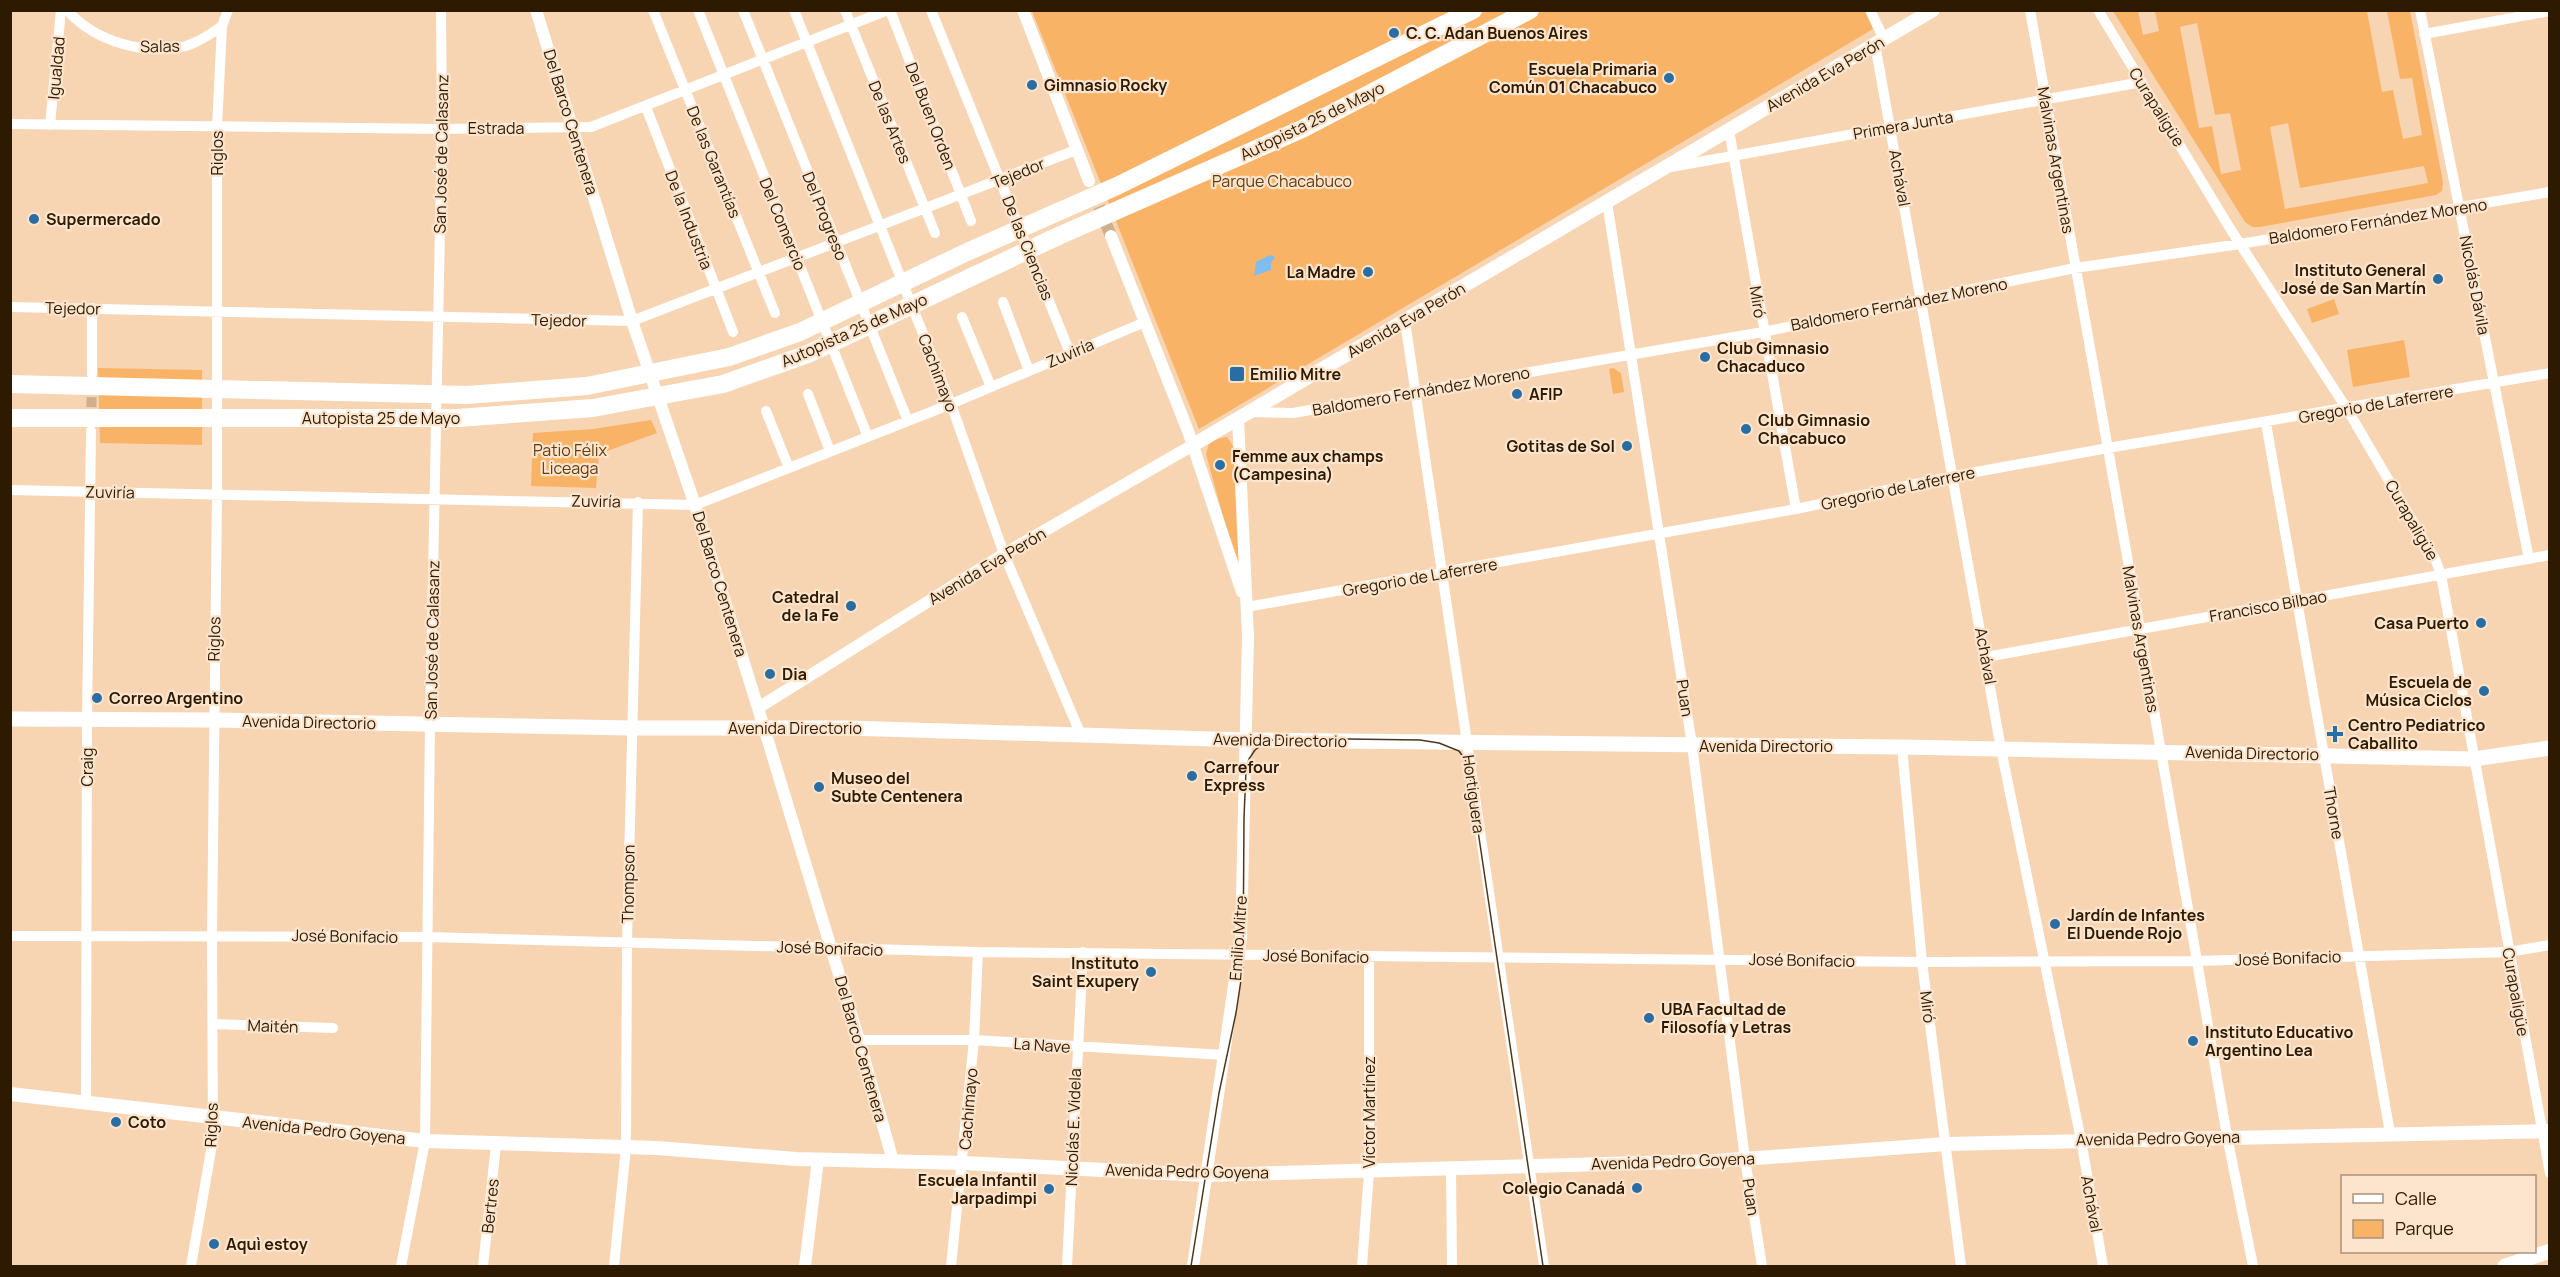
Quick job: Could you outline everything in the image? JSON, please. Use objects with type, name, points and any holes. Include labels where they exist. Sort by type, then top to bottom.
[{"type":"highway","name":"Autopista 25 de Mayo","points":[[10,382],[467,395],[587,386],[729,357],[800,332],[968,252],[1117,186],[1473,10]]},
{"type":"highway","name":"Autopista 25 de Mayo","points":[[10,418],[458,418],[593,408],[723,384],[808,354],[1053,238],[1302,129],[1530,10]]},
{"type":"highway","points":[[10,423],[117,419]]},
{"type":"main road","name":"Avenida Eva Perón","points":[[1193,445],[1933,10]]},
{"type":"main road","name":"Avenida Directorio","points":[[10,719],[213,720],[632,728],[847,728],[1245,740],[1902,747],[2474,759],[2550,748]]},
{"type":"main road","name":"Avenida Pedro Goyena","points":[[10,1094],[425,1141],[633,1148],[656,1154],[773,1162],[796,1159],[963,1163],[1207,1175],[1451,1170],[1745,1159],[1946,1144],[2227,1136],[2546,1131]]},
{"type":"main road","points":[[2505,1266],[2550,1251]]},
{"type":"street","name":"Igualdad","points":[[51,125],[61,10]]},
{"type":"street","name":"Salas","points":[[67,10],[87,28],[104,36],[134,47],[150,49],[187,45],[205,38],[222,26]]},
{"type":"street","name":"Riglos","points":[[191,1266],[213,1139],[212,935],[217,494],[217,128],[222,26],[228,10]]},
{"type":"street","name":"San José de Calasanz","points":[[402,1266],[425,1141],[430,724],[442,129],[441,10]]},
{"type":"street","name":"Del Barco Centenera","points":[[536,10],[632,321],[695,505],[758,708],[859,1040],[893,1161]]},
{"type":"street","name":"De las Garantías","points":[[653,10],[775,313]]},
{"type":"street","name":"Del Comercio","points":[[698,10],[868,437]]},
{"type":"street","name":"Del Progreso","points":[[744,10],[908,421]]},
{"type":"street","name":"Cachimayo","points":[[794,10],[951,404],[1004,554],[1082,735]]},
{"type":"street","name":"De las Artes","points":[[845,10],[935,233]]},
{"type":"street","name":"Estrada","points":[[10,124],[217,128],[591,127],[889,10]]},
{"type":"street","name":"Del Buen Orden","points":[[889,10],[971,221]]},
{"type":"street","name":"De las Ciencias","points":[[931,10],[1070,353]]},
{"type":"street","points":[[1023,10],[1089,181]]},
{"type":"street","name":"Achával","points":[[1870,10],[1880,42],[1891,127],[1920,300],[1954,476],[2001,749],[2081,1140],[2103,1266]]},
{"type":"street","name":"Malvinas Argentinas","points":[[2030,10],[2227,1136],[2253,1266]]},
{"type":"street","name":"Curapaligüe","points":[[2098,10],[2240,244],[2347,409],[2429,548],[2441,575],[2508,952],[2546,1131],[2550,1173]]},
{"type":"street","name":"Nicolás Dávila","points":[[2420,10],[2529,559]]},
{"type":"street","points":[[2424,34],[2550,11]]},
{"type":"street","name":"Primera Junta","points":[[1664,168],[2142,82]]},
{"type":"street","name":"De la Industria","points":[[646,107],[733,332]]},
{"type":"street","name":"Miró","points":[[1729,130],[1796,509]]},
{"type":"street","name":"Tejedor","points":[[10,307],[632,321],[1076,150]]},
{"type":"street","name":"Baldomero Fernández Moreno","points":[[1243,415],[1293,413],[1763,332],[2075,268],[2240,244],[2550,192]]},
{"type":"street","name":"Puan","points":[[1606,202],[1692,745],[1745,1159],[1762,1266]]},
{"type":"street","name":"Emilio Mitre","points":[[1111,236],[1193,445],[1247,607]]},
{"type":"street","points":[[1003,302],[1029,371]]},
{"type":"street","points":[[92,309],[92,374]]},
{"type":"street","points":[[962,317],[991,387]]},
{"type":"street","name":"Hortiguera","points":[[1405,321],[1544,1266]]},
{"type":"street","name":"Zuviría","points":[[10,490],[695,505],[951,404],[1145,322]]},
{"type":"street","name":"Gregorio de Laferrere","points":[[1247,607],[1796,509],[1954,476],[2108,448],[2550,373]]},
{"type":"street","points":[[808,394],[830,451]]},
{"type":"street","points":[[766,411],[789,468]]},
{"type":"street","name":"Emilio Mitre","points":[[1193,1266],[1239,955],[1248,678],[1243,415]]},
{"type":"street","name":"Thorne","points":[[2266,423],[2390,1133]]},
{"type":"street","name":"Craig","points":[[86,1103],[87,720],[91,431]]},
{"type":"street","name":"Avenida Eva Perón","points":[[758,708],[1004,554],[1193,445]]},
{"type":"street","name":"Thompson","points":[[614,1266],[633,1148],[627,942],[638,502]]},
{"type":"street","name":"Francisco Bilbao","points":[[1986,657],[2550,555]]},
{"type":"street","name":"Miró","points":[[1902,747],[1922,962],[1961,1266]]},
{"type":"street","name":"José Bonifacio","points":[[10,936],[428,937],[978,952],[1922,962],[2198,961],[2508,952],[2550,945]]},
{"type":"street","name":"Cachimayo","points":[[951,1266],[974,1040],[978,952]]},
{"type":"street","name":"Nicolás E. Videla","points":[[1067,1266],[1076,1047],[1083,952]]},
{"type":"street","name":"Víctor Martínez","points":[[1362,1266],[1369,1172],[1369,957]]},
{"type":"street","name":"Maitén","points":[[213,1023],[333,1028]]},
{"type":"street","name":"La Nave","points":[[859,1040],[974,1040],[1225,1055]]},
{"type":"street","name":"Bertres","points":[[483,1266],[496,1145]]},
{"type":"street","points":[[805,1266],[818,1160]]},
{"type":"street","points":[[1451,1170],[1452,1266]]},
{"type":"green space","name":"Parque Chacabuco","points":[[1865,10],[1873,29],[1199,429],[1032,11]]},
{"type":"green space","points":[[2113,11],[2138,11],[2143,35],[2159,31],[2155,11],[2367,11],[2382,92],[2393,90],[2403,139],[2422,135],[2412,78],[2400,79],[2387,11],[2410,11],[2443,182],[2442,191],[2436,195],[2260,227],[2252,227],[2245,222]],"holes":[[[2197,23],[2215,115],[2230,113],[2241,170],[2221,174],[2212,126],[2199,128],[2180,27]],[[2288,123],[2300,188],[2424,166],[2428,183],[2285,209],[2270,127]]]},
{"type":"green space","points":[[2334,299],[2339,314],[2312,323],[2307,309]]},
{"type":"green space","points":[[2404,340],[2410,377],[2353,387],[2347,350]]},
{"type":"green space","points":[[98,368],[202,370],[202,445],[100,443]]},
{"type":"green space","points":[[1613,368],[1621,373],[1624,392],[1613,394],[1609,369]]},
{"type":"green space","name":"Patio Félix Liceaga","points":[[651,420],[657,433],[599,454],[596,488],[531,486],[533,433],[593,429]]},
{"type":"green space","points":[[1227,437],[1233,446],[1243,590],[1206,454],[1209,444],[1216,439]]},
{"type":"water","points":[[1270,255],[1275,257],[1271,263],[1271,270],[1254,276],[1256,262]]},
{"type":"tunnel","points":[[1092,190],[1111,236]]},
{"type":"tunnel","points":[[91,422],[92,381]]},
{"type":"tram line","points":[[1191,1266],[1219,1093],[1243,967],[1246,770],[1255,750],[1267,741],[1280,739],[1420,740],[1439,743],[1459,751],[1468,764],[1543,1266]]},
{"type":"place","name":"C. C. Adan Buenos Aires","points":[[1394,33]]},
{"type":"place","name":"Escuela Primaria Común 01 Chacabuco","points":[[1669,78]]},
{"type":"place","name":"Gimnasio Rocky","points":[[1032,85]]},
{"type":"place","name":"Supermercado","points":[[34,219]]},
{"type":"place","name":"La Madre","points":[[1368,272]]},
{"type":"place","name":"Instituto General José de San Martín","points":[[2438,279]]},
{"type":"place","name":"Club Gimnasio Chacaduco","points":[[1705,357]]},
{"type":"place","name":"Emilio Mitre","points":[[1237,374]]},
{"type":"place","name":"AFIP","points":[[1517,394]]},
{"type":"place","name":"Club Gimnasio Chacabuco","points":[[1746,429]]},
{"type":"place","name":"Gotitas de Sol","points":[[1627,446]]},
{"type":"place","name":"Femme aux champs (Campesina)","points":[[1220,465]]},
{"type":"place","name":"Catedral de la Fe","points":[[851,606]]},
{"type":"place","name":"Casa Puerto","points":[[2481,623]]},
{"type":"place","name":"Dia","points":[[770,674]]},
{"type":"place","name":"Escuela de Música Ciclos","points":[[2484,691]]},
{"type":"place","name":"Correo Argentino","points":[[97,698]]},
{"type":"place","name":"Centro Pediatrico Caballito","points":[[2335,734]]},
{"type":"place","name":"Carrefour Express","points":[[1192,776]]},
{"type":"place","name":"Museo del Subte Centenera","points":[[819,787]]},
{"type":"place","name":"Jardín de Infantes El Duende Rojo","points":[[2055,924]]},
{"type":"place","name":"Instituto Saint Exupery","points":[[1151,972]]},
{"type":"place","name":"UBA Facultad de Filosofía y Letras","points":[[1649,1018]]},
{"type":"place","name":"Instituto Educativo Argentino Lea","points":[[2193,1041]]},
{"type":"place","name":"Coto","points":[[116,1122]]},
{"type":"place","name":"Colegio Canadá","points":[[1637,1188]]},
{"type":"place","name":"Escuela Infantil Jarpadimpi","points":[[1049,1189]]},
{"type":"place","name":"Aquì estoy","points":[[214,1244]]}]
